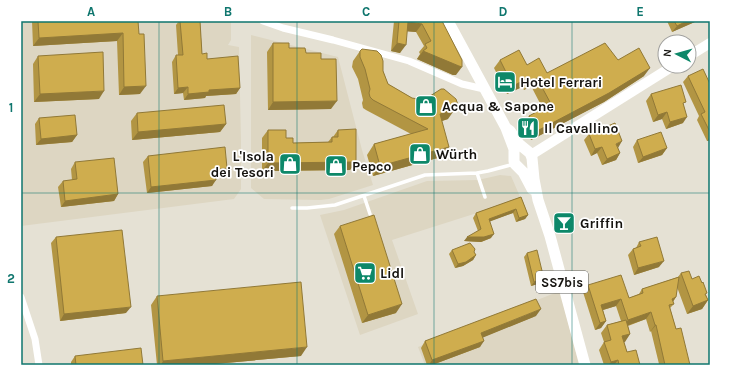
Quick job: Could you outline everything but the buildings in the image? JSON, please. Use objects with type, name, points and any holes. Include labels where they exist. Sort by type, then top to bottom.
[{"type":"main road","name":"SS7bis","points":[[448,21],[506,128],[514,149],[516,164],[526,176],[538,200]]},
{"type":"main road","name":"SS7bis","points":[[506,128],[530,156],[538,200],[550,236],[585,365]]},
{"type":"main road","points":[[523,150],[530,156],[532,164],[527,168],[521,169],[516,164],[514,156],[518,151],[523,150]]},
{"type":"street","points":[[263,21],[283,28],[333,40],[409,62],[462,84],[484,89]]},
{"type":"street","points":[[697,51],[710,43]]},
{"type":"street","points":[[530,156],[660,74]]},
{"type":"street","points":[[21,297],[35,339],[39,365]]},
{"type":"lane","points":[[292,208],[325,207],[335,205],[425,175],[477,173],[516,164]]},
{"type":"lane","points":[[477,173],[485,197]]},
{"type":"lane","points":[[364,196],[370,214]]},
{"type":"shaded area","points":[[21,21],[231,21],[231,40],[228,45],[239,47],[241,142],[241,189],[234,199],[21,226]]},
{"type":"shaded area","points":[[251,35],[338,57],[362,150],[373,185],[329,199],[320,200],[264,199],[251,188]]},
{"type":"shaded area","points":[[500,175],[511,176],[521,199],[392,240],[418,314],[360,335],[320,215],[344,210],[427,181],[478,180]]},
{"type":"shaded area","points":[[560,291],[579,365],[425,365],[418,347]]},
{"type":"place","name":"Hotel Ferrari","points":[[505,82]]},
{"type":"place","name":"Acqua & Sapone","points":[[426,106]]},
{"type":"place","name":"Il Cavallino","points":[[528,128]]},
{"type":"place","name":"Würth","points":[[420,154]]},
{"type":"place","name":"L'Isola dei Tesori","points":[[290,164]]},
{"type":"place","name":"Pepco","points":[[336,166]]},
{"type":"place","name":"Griffin","points":[[564,223]]},
{"type":"place","name":"Lidl","points":[[365,273]]}]
